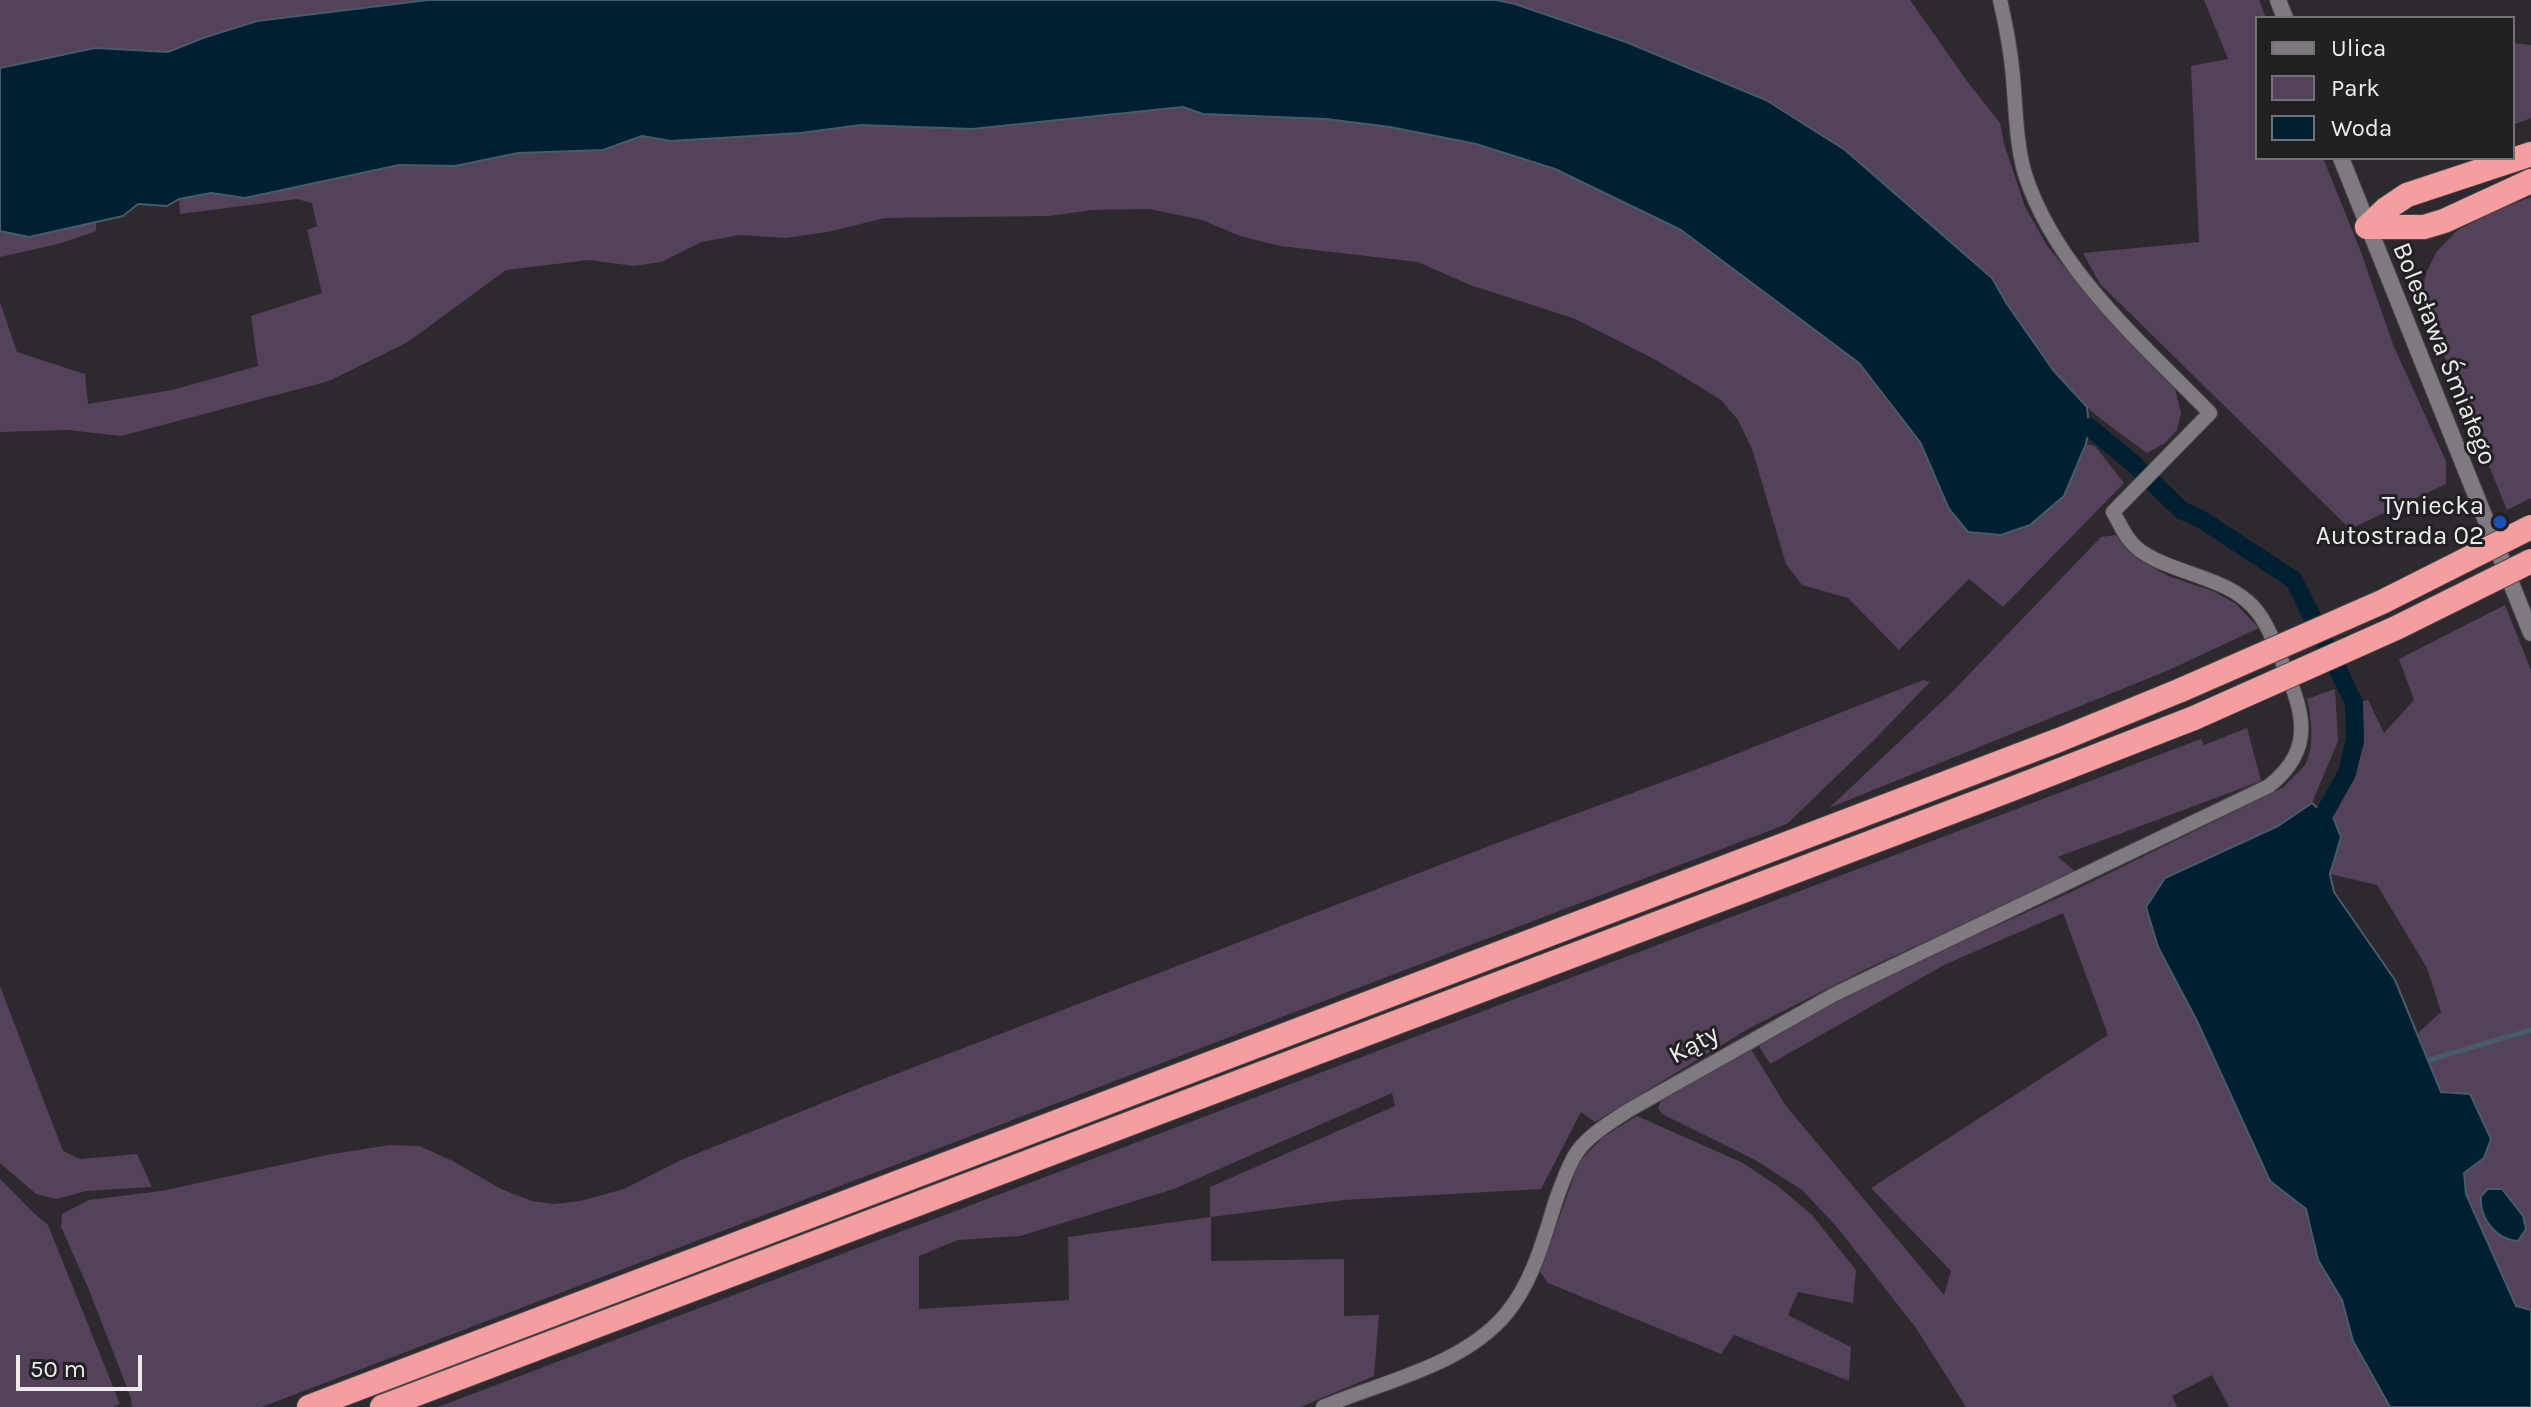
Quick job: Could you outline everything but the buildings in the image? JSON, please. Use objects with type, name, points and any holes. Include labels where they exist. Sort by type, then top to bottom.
[{"type":"highway","points":[[2367,227],[2407,195],[2513,160]]},
{"type":"highway","points":[[2367,227],[2424,227],[2531,181]]},
{"type":"highway","points":[[309,1407],[2059,740],[2382,602],[2531,527]]},
{"type":"highway","points":[[382,1407],[2194,718],[2396,628],[2531,561]]},
{"type":"street","name":"Kąty","points":[[1323,1407],[1430,1368],[1491,1329],[1508,1312],[1538,1257],[1565,1175],[1577,1152],[1601,1129],[1629,1110],[1835,994],[2269,786],[2283,775],[2298,749],[2302,716],[2298,701],[2267,626],[2257,610],[2233,590],[2152,558],[2132,544],[2113,512],[2210,413],[2089,287],[2046,224],[2025,173],[2020,151],[2013,72],[2000,0]]},
{"type":"street","name":"Bolesława Śmiałego","points":[[2342,160],[2531,633]]},
{"type":"green space","points":[[0,0],[428,0],[257,21],[168,53],[95,48],[0,68]]},
{"type":"green space","points":[[1496,0],[1910,0],[2000,123],[2025,207],[2048,247],[2085,292],[2174,384],[2181,413],[2177,430],[2165,443],[2147,453],[2102,420],[2047,364],[1992,278],[1845,150],[1766,100],[1626,42]]},
{"type":"green space","points":[[2204,0],[2259,0],[2265,16],[2255,16],[2255,160],[2324,160],[2361,252],[2394,347],[2446,461],[2446,484],[2350,529],[2100,284],[2083,253],[2199,242],[2191,66],[2228,59]]},
{"type":"green space","points":[[2515,43],[2531,45],[2531,118],[2515,124]]},
{"type":"green space","points":[[1183,107],[1203,114],[1326,119],[1390,127],[1476,144],[1555,169],[1681,230],[1859,363],[1920,442],[1949,509],[2064,496],[2086,444],[2095,446],[2124,483],[2003,607],[1969,579],[1899,650],[1848,598],[1802,585],[1786,564],[1752,449],[1738,420],[1721,400],[1656,360],[1573,318],[1470,285],[1418,262],[1280,246],[1240,236],[1202,220],[1149,209],[1092,210],[1049,216],[885,218],[828,232],[785,238],[739,235],[702,242],[661,262],[634,266],[589,260],[506,270],[408,342],[329,381],[121,436],[68,430],[0,432],[0,302],[17,352],[85,374],[88,404],[172,390],[258,366],[251,316],[322,293],[307,230],[317,226],[312,203],[297,199],[180,214],[179,199],[211,193],[245,198],[399,165],[455,166],[518,153],[603,150],[642,136],[671,141],[800,133],[861,125],[972,129]]},
{"type":"green space","points":[[2531,197],[2531,498],[2507,510],[2434,331],[2422,291],[2437,251],[2458,230]]},
{"type":"green space","points":[[96,220],[96,231],[58,244],[0,257],[0,231],[29,237]]},
{"type":"green space","points":[[2116,535],[2138,559],[2168,576],[2213,591],[2235,603],[2259,628],[2169,670],[1829,808],[1952,692],[2101,537]]},
{"type":"green space","points":[[2505,605],[2531,670],[2531,1310],[2516,1306],[2466,1194],[2464,1173],[2484,1158],[2441,1093],[2418,1033],[2441,1012],[2427,968],[2377,885],[2330,874],[2341,837],[2333,817],[2354,779],[2364,744],[2360,702],[2368,700],[2384,733],[2414,700],[2399,659]]},
{"type":"green space","points":[[1923,680],[1930,682],[1787,824],[262,1407],[132,1407],[89,1290],[61,1227],[62,1214],[89,1200],[161,1191],[327,1155],[389,1145],[419,1146],[453,1161],[501,1189],[532,1201],[554,1204],[580,1201],[624,1189],[681,1160],[857,1089],[1716,762]]},
{"type":"green space","points":[[2335,689],[2338,741],[2312,803],[2278,826],[2158,947],[2197,1021],[2270,1181],[2306,1209],[2318,1260],[2342,1300],[2353,1341],[2390,1407],[2229,1407],[2212,1375],[2172,1396],[2177,1407],[1966,1407],[1916,1328],[1836,1226],[1802,1190],[1755,1160],[1664,1115],[1658,1109],[1661,1099],[1751,1049],[1786,1106],[1944,1295],[1951,1271],[1871,1188],[2108,1035],[2063,913],[1944,965],[1770,1064],[1759,1046],[1851,992],[2073,891],[2284,787],[2309,756],[2311,731],[2307,699]]},
{"type":"green space","points":[[2247,728],[2261,781],[2058,857],[2076,872],[1864,970],[1748,1029],[1595,1122],[1581,1112],[1541,1189],[1344,1200],[1211,1217],[1211,1261],[1344,1259],[1344,1316],[1379,1315],[1374,1376],[1301,1407],[438,1407],[2201,739],[2204,745]],"holes":[[[1392,1093],[1395,1106],[1210,1187],[1210,1217],[1068,1237],[1069,1300],[919,1309],[919,1256],[958,1240],[1020,1236],[1174,1189]]]},
{"type":"green space","points":[[0,986],[63,1151],[80,1159],[137,1154],[152,1187],[86,1191],[57,1199],[36,1194],[0,1163]]},
{"type":"green space","points":[[1637,1116],[1743,1163],[1779,1187],[1812,1215],[1856,1270],[1853,1303],[1798,1292],[1788,1315],[1851,1347],[1849,1381],[1734,1335],[1721,1354],[1548,1283],[1540,1272],[1579,1162],[1603,1137]]},
{"type":"green space","points":[[0,1179],[48,1225],[120,1404],[113,1407],[0,1407]]},
{"type":"water","points":[[428,0],[1496,0],[1515,4],[1626,42],[1766,100],[1845,150],[1992,278],[2053,370],[2087,407],[2089,427],[2086,444],[2064,496],[2030,525],[2001,535],[1968,532],[1949,509],[1920,442],[1859,363],[1681,230],[1555,169],[1476,144],[1390,127],[1326,119],[1203,114],[1183,107],[972,129],[861,125],[800,133],[671,141],[642,136],[603,150],[518,153],[455,166],[399,165],[245,198],[211,193],[179,199],[167,206],[138,204],[123,216],[29,237],[0,231],[0,68],[95,48],[168,52],[257,21]]},
{"type":"water","points":[[2312,803],[2324,814],[2333,817],[2341,837],[2330,874],[2334,892],[2395,980],[2441,1092],[2470,1094],[2491,1139],[2484,1158],[2464,1173],[2466,1194],[2516,1306],[2531,1310],[2531,1407],[2390,1407],[2353,1341],[2342,1300],[2318,1260],[2306,1209],[2270,1181],[2197,1021],[2158,947],[2146,907],[2165,878],[2278,826]]},
{"type":"water","points":[[2488,1189],[2502,1189],[2523,1216],[2526,1229],[2518,1241],[2503,1237],[2486,1220],[2481,1196]]},
{"type":"waterway","points":[[2089,427],[2134,464],[2181,510],[2201,519],[2294,580],[2354,703],[2355,739],[2347,773],[2324,814]]},
{"type":"waterway","points":[[2429,1060],[2531,1030]]},
{"type":"place","name":"Tyniecka Autostrada 02","points":[[2500,522]]}]
